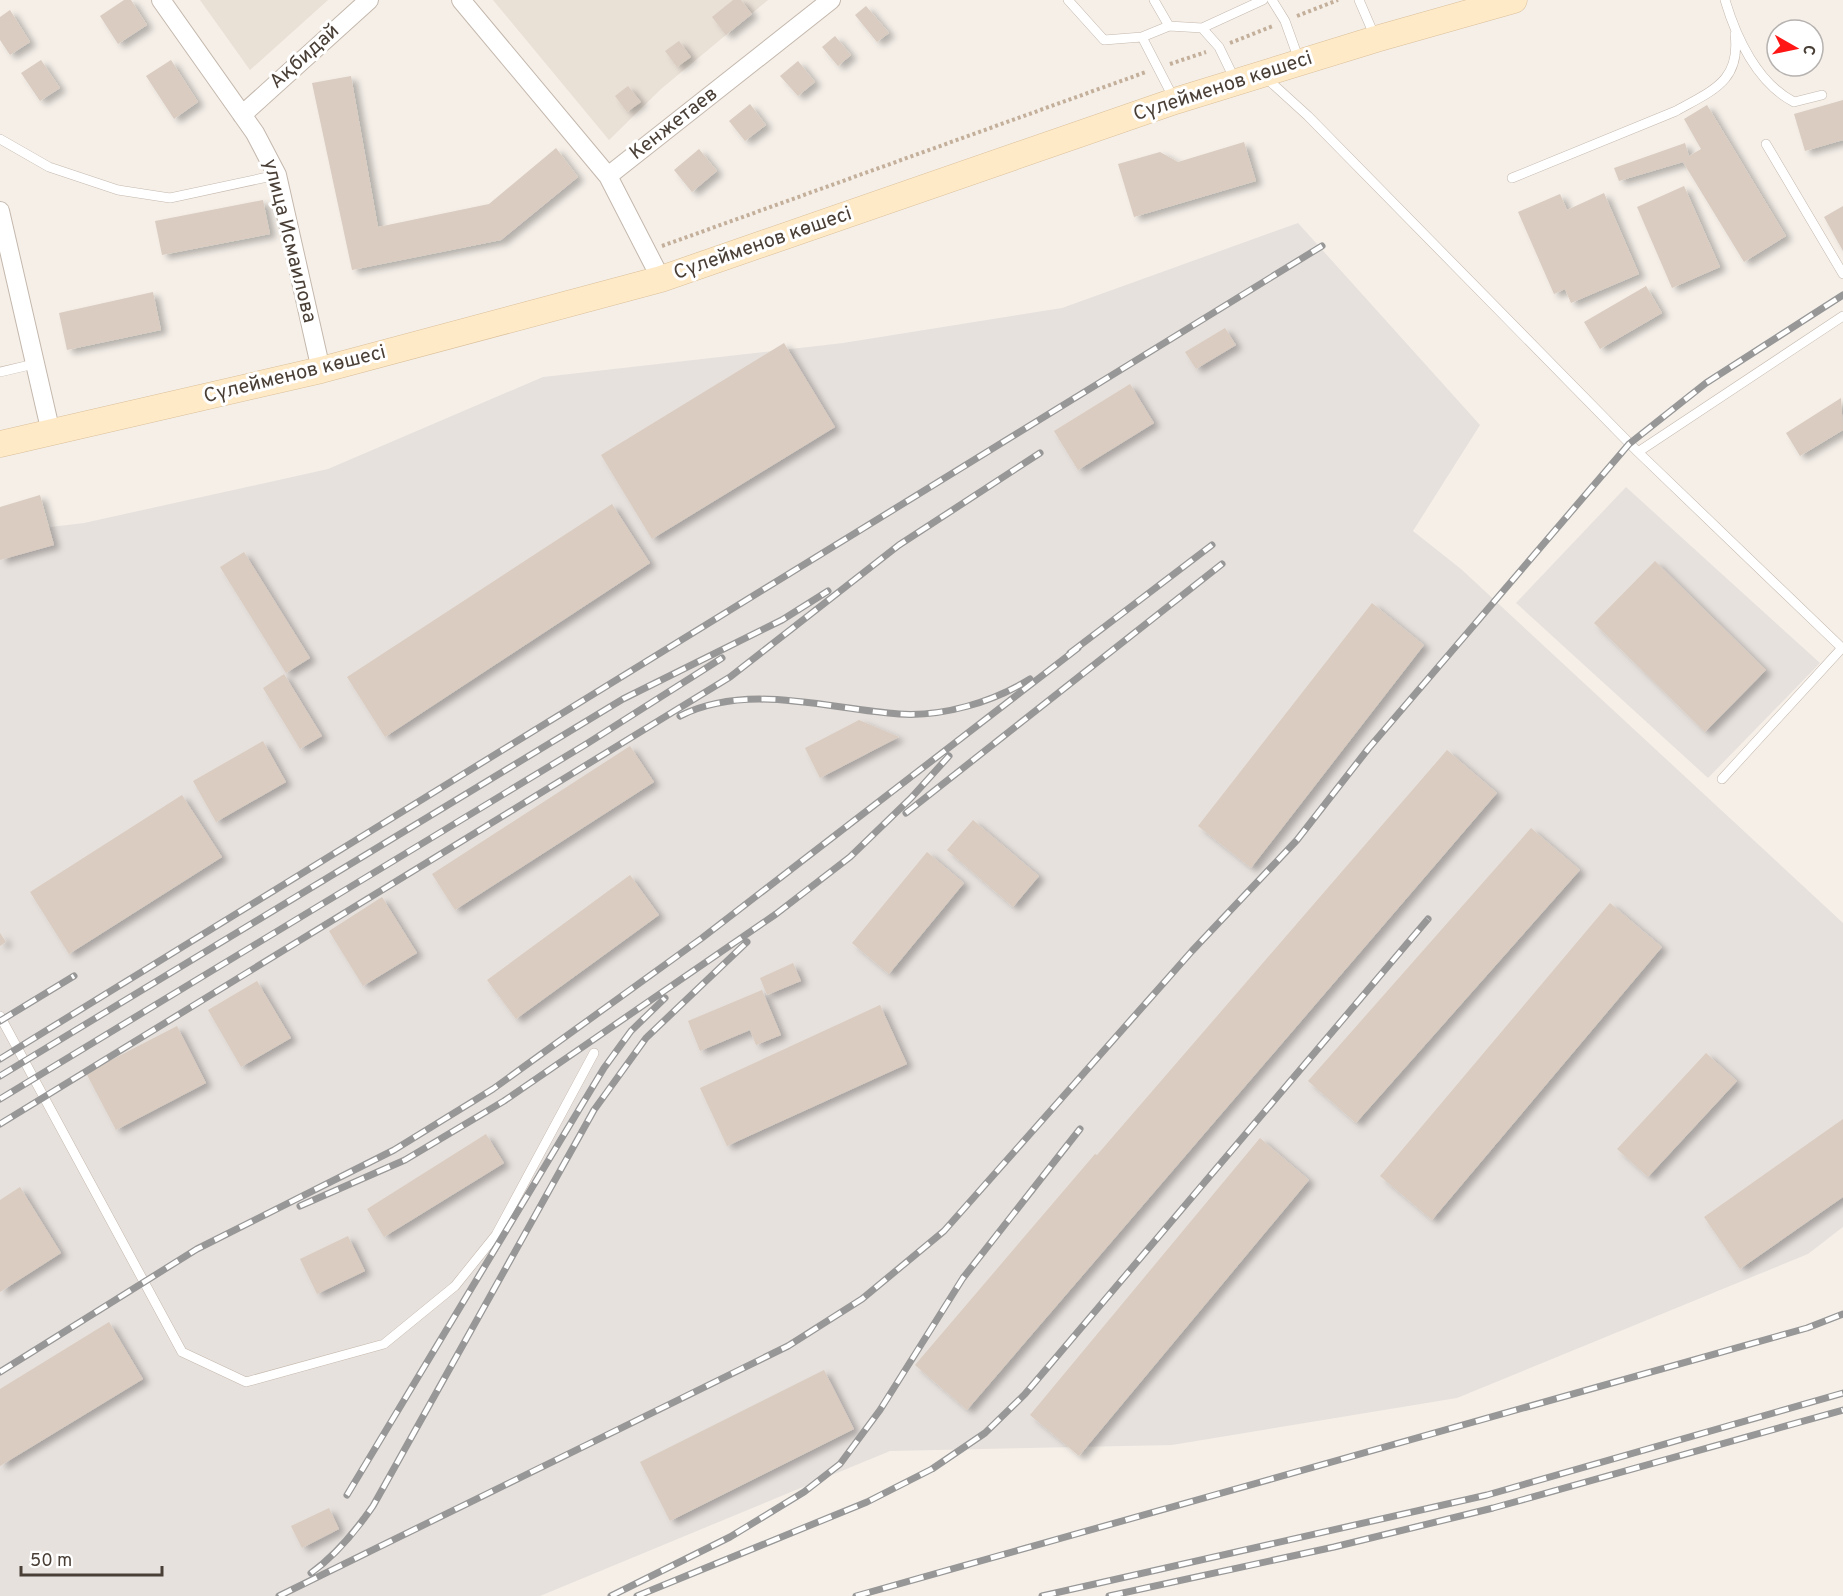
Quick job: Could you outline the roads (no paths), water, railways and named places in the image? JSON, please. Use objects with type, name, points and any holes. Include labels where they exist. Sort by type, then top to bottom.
[{"type":"street","name":"улица Исмаилова","points":[[161,0],[265,149],[277,176],[321,370]]},
{"type":"street","name":"Ақбидай","points":[[242,115],[369,0]]},
{"type":"street","points":[[461,0],[608,176],[661,279]]},
{"type":"street","name":"Кенжетаев","points":[[608,176],[831,0]]},
{"type":"street","name":"Сүлейменов көшесі","points":[[0,444],[321,370],[661,279],[1175,101],[1457,12],[1514,0]]},
{"type":"street","points":[[0,211],[51,433]]},
{"type":"lane","points":[[1068,0],[1104,40],[1142,37],[1169,26],[1202,28],[1263,0]]},
{"type":"lane","points":[[1154,0],[1169,26]]},
{"type":"lane","points":[[1272,0],[1286,21],[1300,62]]},
{"type":"lane","points":[[1359,0],[1376,39]]},
{"type":"lane","points":[[1512,178],[1676,111],[1697,99],[1731,73],[1736,60],[1735,34],[1725,0]]},
{"type":"lane","points":[[1202,28],[1219,47],[1236,82]]},
{"type":"lane","points":[[1735,34],[1755,63],[1783,96],[1794,102],[1822,95]]},
{"type":"lane","points":[[1142,37],[1175,101]]},
{"type":"lane","points":[[1261,74],[1308,116],[1638,452],[1842,648],[1722,779]]},
{"type":"lane","points":[[0,139],[49,167],[118,190],[170,198],[277,176]]},
{"type":"lane","points":[[1766,144],[1843,274]]},
{"type":"lane","points":[[1638,452],[1843,316]]},
{"type":"lane","points":[[0,372],[34,364]]},
{"type":"lane","points":[[0,1016],[182,1352],[246,1382],[384,1344],[455,1286],[496,1235],[594,1053]]},
{"type":"railway","points":[[0,1059],[1322,246]]},
{"type":"railway","points":[[279,1596],[788,1346],[862,1299],[944,1231],[1192,951],[1297,840],[1368,749],[1629,444],[1706,383],[1843,295]]},
{"type":"railway","points":[[0,1124],[730,677],[899,545],[1040,453]]},
{"type":"railway","points":[[1070,653],[1212,545]]},
{"type":"railway","points":[[906,813],[1222,564]]},
{"type":"railway","points":[[0,1076],[623,699],[782,620],[828,591]]},
{"type":"railway","points":[[0,1372],[197,1249],[394,1150],[493,1089],[702,938],[1078,648]]},
{"type":"railway","points":[[0,1099],[588,743],[722,658]]},
{"type":"railway","points":[[680,716],[706,706],[760,699],[816,703],[899,714],[933,713],[984,701],[1030,679]]},
{"type":"railway","points":[[300,1206],[405,1160],[504,1101],[776,914],[850,857],[911,798],[949,756]]},
{"type":"railway","points":[[637,1596],[867,1502],[932,1469],[985,1433],[1025,1394],[1428,919]]},
{"type":"railway","points":[[311,1573],[345,1543],[373,1506],[594,1110],[646,1038],[747,942]]},
{"type":"railway","points":[[0,1021],[74,976]]},
{"type":"railway","points":[[347,1495],[604,1068],[631,1031],[665,998]]},
{"type":"railway","points":[[611,1596],[730,1537],[804,1492],[840,1464],[880,1410],[963,1278],[1080,1129]]},
{"type":"railway","points":[[856,1596],[1807,1328],[1843,1314]]},
{"type":"railway","points":[[1042,1596],[1487,1495],[1843,1393]]},
{"type":"railway","points":[[1109,1596],[1334,1547],[1493,1508],[1843,1410]]}]
